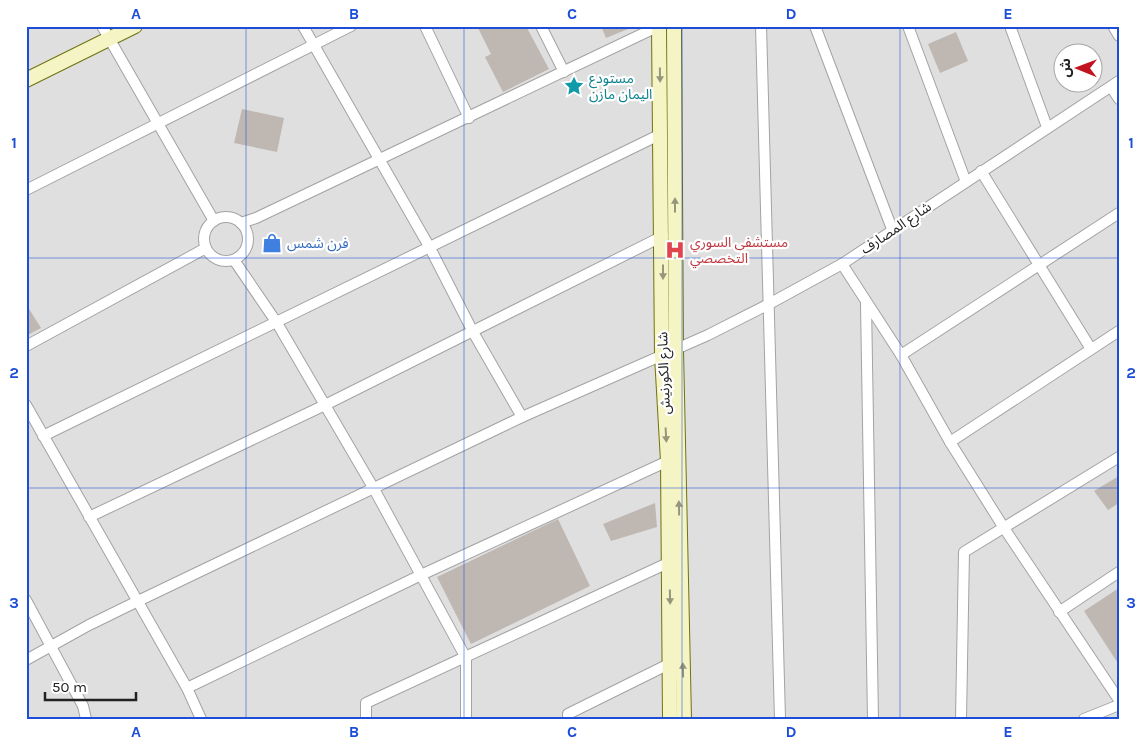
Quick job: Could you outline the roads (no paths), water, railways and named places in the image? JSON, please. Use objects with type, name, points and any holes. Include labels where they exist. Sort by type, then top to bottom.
[{"type":"street","points":[[102,26],[214,222]]},
{"type":"street","points":[[26,80],[135,26]]},
{"type":"street","points":[[303,26],[381,159],[473,332],[522,417]]},
{"type":"street","points":[[26,190],[350,26]]},
{"type":"street","points":[[425,26],[469,118]]},
{"type":"street","points":[[541,26],[564,72]]},
{"type":"street","points":[[241,223],[256,218],[469,118],[659,26]]},
{"type":"street","name":"شارع الكورنيش","points":[[659,26],[663,236],[662,356],[668,461],[670,562],[670,719]]},
{"type":"street","name":"شارع الكورنيش","points":[[674,26],[676,350],[684,719]]},
{"type":"street","points":[[761,26],[780,719]]},
{"type":"street","points":[[815,26],[892,229]]},
{"type":"street","points":[[908,26],[966,182]]},
{"type":"street","points":[[1010,26],[1048,128]]},
{"type":"street","points":[[1113,26],[1119,36]]},
{"type":"street","points":[[1115,84],[1119,99]]},
{"type":"street","name":"شارع المصارف","points":[[26,660],[89,625],[522,417],[676,350],[770,304],[842,264],[892,229],[1115,84]]},
{"type":"street","points":[[43,436],[661,134]]},
{"type":"street","points":[[981,171],[1091,349]]},
{"type":"street","points":[[901,355],[1119,213]]},
{"type":"street","points":[[229,218],[241,223],[246,229],[248,243],[245,250],[234,260],[228,261],[215,258],[206,248],[205,235],[214,222],[229,218]]},
{"type":"street","points":[[89,517],[325,405],[663,236]]},
{"type":"street","points":[[26,346],[206,248]]},
{"type":"street","points":[[234,260],[277,323],[374,488],[466,658],[466,719]]},
{"type":"street","points":[[842,264],[901,355],[950,442],[1004,528],[1119,700]]},
{"type":"street","points":[[866,302],[873,719]]},
{"type":"street","points":[[950,442],[1119,331]]},
{"type":"street","points":[[26,405],[136,602],[187,688],[201,719]]},
{"type":"street","points":[[961,719],[964,552],[1119,457]]},
{"type":"street","points":[[187,688],[421,575],[668,461]]},
{"type":"street","points":[[366,719],[366,703],[670,562]]},
{"type":"street","points":[[1059,612],[1119,572]]},
{"type":"street","points":[[26,600],[83,706],[86,719]]},
{"type":"street","points":[[568,719],[568,714],[670,663]]},
{"type":"street","points":[[1084,719],[1119,705]]},
{"type":"place","name":"مستودع اليمان مازن","points":[[574,86]]},
{"type":"place","name":"فرن شمس","points":[[272,243]]},
{"type":"place","name":"مستشفى السوري التخصصي","points":[[675,250]]}]
